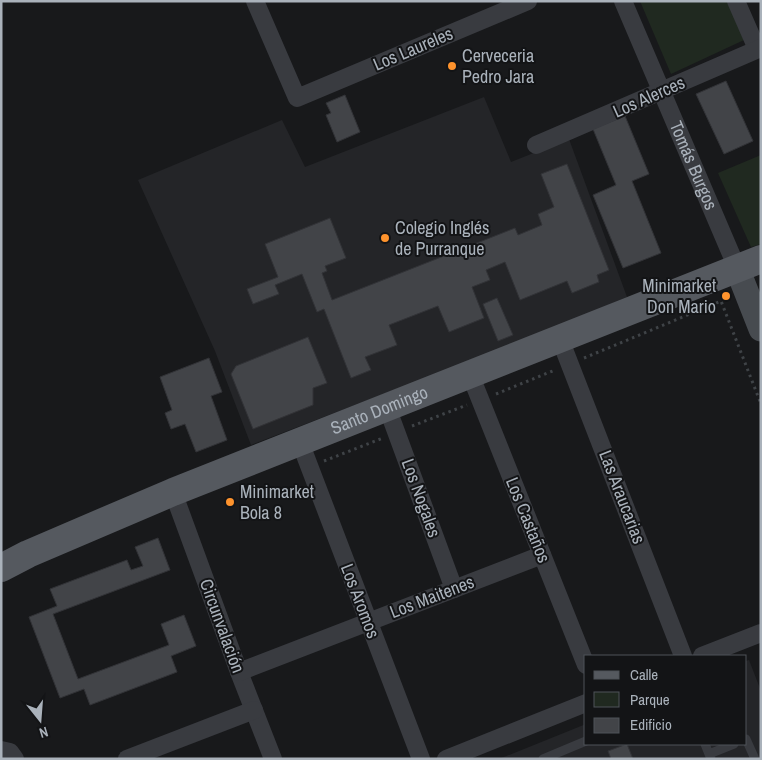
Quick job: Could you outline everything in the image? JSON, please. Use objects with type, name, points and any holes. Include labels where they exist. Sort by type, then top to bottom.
[{"type":"main road","name":"Santo Domingo","points":[[1,568],[28,554],[173,492],[749,264]]},
{"type":"street","name":"Los Laureles","points":[[255,1],[297,98],[528,1]]},
{"type":"street","name":"Tomás Burgos","points":[[623,1],[662,91],[749,264],[761,329]]},
{"type":"street","points":[[736,1],[759,48]]},
{"type":"street","name":"Los Alerces","points":[[536,145],[759,48]]},
{"type":"street","name":"Las Araucarias","points":[[560,338],[683,655]]},
{"type":"street","name":"Los Castaños","points":[[470,374],[584,660]]},
{"type":"street","name":"Los Nogales","points":[[387,407],[454,589]]},
{"type":"street","name":"Los Aromos","points":[[300,442],[420,759]]},
{"type":"street","name":"Circunvalación","points":[[173,492],[273,759]]},
{"type":"street","name":"Los Maitenes","points":[[239,672],[542,555]]},
{"type":"street","points":[[705,655],[761,633]]},
{"type":"street","points":[[446,759],[584,704]]},
{"type":"street","points":[[127,759],[254,710]]},
{"type":"lane","points":[[747,741],[755,759]]},
{"type":"lane","points":[[543,759],[584,742]]},
{"type":"lane","points":[[710,756],[732,745]]},
{"type":"shaded area","name":"Colegio Inglés de Purranque","points":[[484,97],[511,162],[569,139],[627,297],[545,332],[251,445],[215,351],[138,180],[282,120],[305,167]]},
{"type":"shaded area","points":[[749,660],[761,691],[761,759],[499,759],[584,725],[584,745],[747,745],[747,661]]},
{"type":"green space","points":[[640,1],[727,1],[744,40],[671,74]]},
{"type":"green space","points":[[761,155],[761,244],[751,247],[718,173]]},
{"type":"building","points":[[726,81],[753,141],[724,154],[696,94]]},
{"type":"building","points":[[345,95],[360,132],[337,142],[326,115],[331,113],[326,103]]},
{"type":"building","points":[[625,116],[649,174],[632,181],[661,253],[623,268],[593,195],[616,185],[593,129]]},
{"type":"building","points":[[567,164],[609,270],[597,275],[599,282],[572,293],[567,281],[520,300],[505,262],[486,270],[490,280],[472,287],[484,318],[449,332],[438,306],[389,325],[397,345],[365,357],[371,370],[351,378],[324,309],[317,312],[302,274],[275,285],[279,294],[253,304],[247,289],[278,277],[265,244],[330,218],[346,258],[325,266],[327,271],[322,273],[332,300],[515,228],[518,235],[542,225],[538,214],[554,207],[541,174]]},
{"type":"building","points":[[497,298],[513,335],[498,341],[483,304]]},
{"type":"building","points":[[308,337],[327,383],[313,388],[313,405],[253,429],[231,374],[236,366]]},
{"type":"building","points":[[209,358],[222,392],[211,396],[227,440],[196,452],[185,424],[171,429],[165,413],[172,410],[160,377]]},
{"type":"building","points":[[158,538],[170,570],[53,614],[78,679],[169,645],[161,624],[184,615],[196,646],[171,656],[177,672],[90,705],[84,689],[60,698],[29,617],[57,606],[50,589],[127,560],[131,570],[143,566],[135,547]]},
{"type":"building","points":[[627,745],[633,759],[611,759],[608,751]]},
{"type":"place","name":"Cerveceria Pedro Jara","points":[[452,66]]},
{"type":"place","name":"Colegio Inglés de Purranque","points":[[385,238]]},
{"type":"place","name":"Minimarket Don Mario","points":[[726,296]]},
{"type":"place","name":"Minimarket Bola 8","points":[[230,502]]}]
